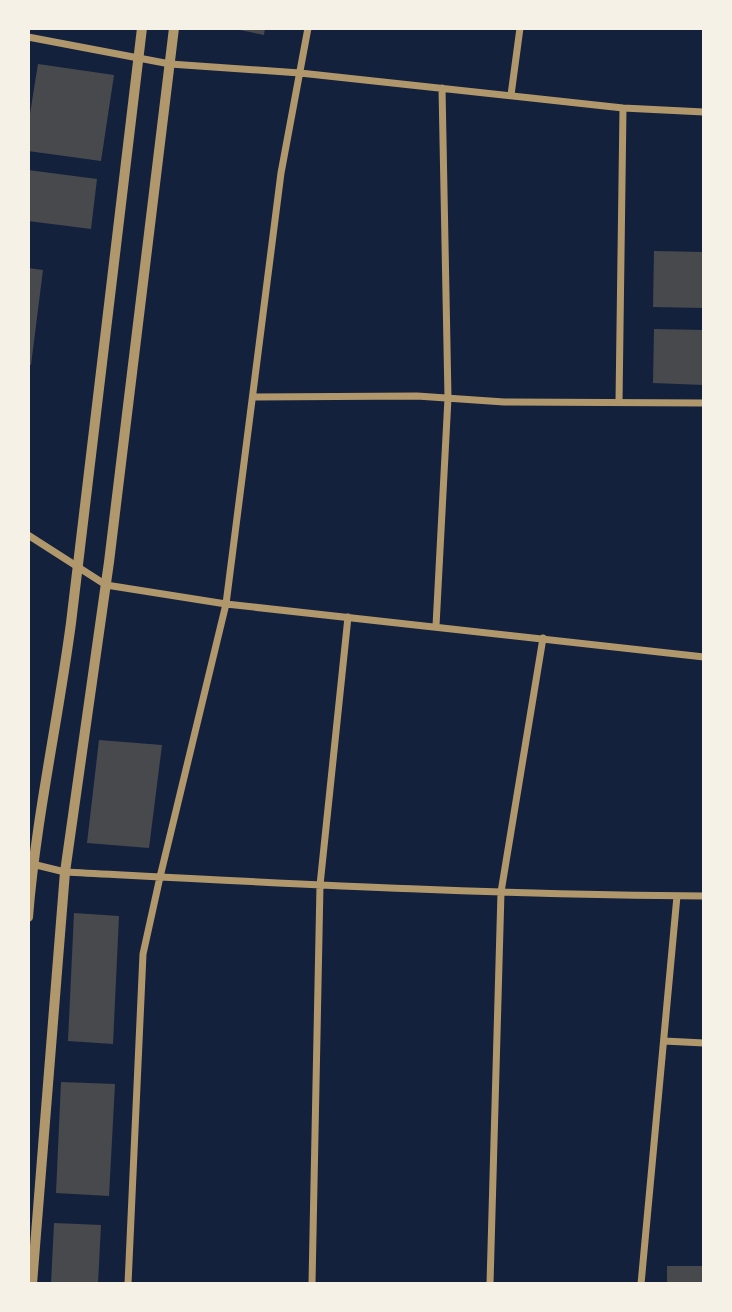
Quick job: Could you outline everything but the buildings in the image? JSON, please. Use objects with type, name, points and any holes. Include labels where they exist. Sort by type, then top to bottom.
[{"type":"street","points":[[28,917],[30,863],[65,668],[78,568],[142,28]]},
{"type":"street","points":[[32,1284],[65,872],[106,585],[174,28]]},
{"type":"street","points":[[128,1284],[143,954],[226,604],[281,173],[308,28]]},
{"type":"street","points":[[511,95],[520,28]]},
{"type":"street","points":[[28,37],[170,64],[300,73],[623,108],[704,112]]},
{"type":"street","points":[[436,626],[448,398],[442,88]]},
{"type":"street","points":[[619,402],[623,108]]},
{"type":"street","points":[[253,397],[704,403]]},
{"type":"street","points":[[28,535],[106,585],[226,604],[704,657]]},
{"type":"street","points":[[312,1284],[320,885],[348,617]]},
{"type":"street","points":[[490,1284],[501,892],[542,638]]},
{"type":"street","points":[[30,863],[65,872],[320,885],[704,896]]},
{"type":"street","points":[[641,1284],[677,896]]},
{"type":"street","points":[[664,1041],[704,1043]]}]
